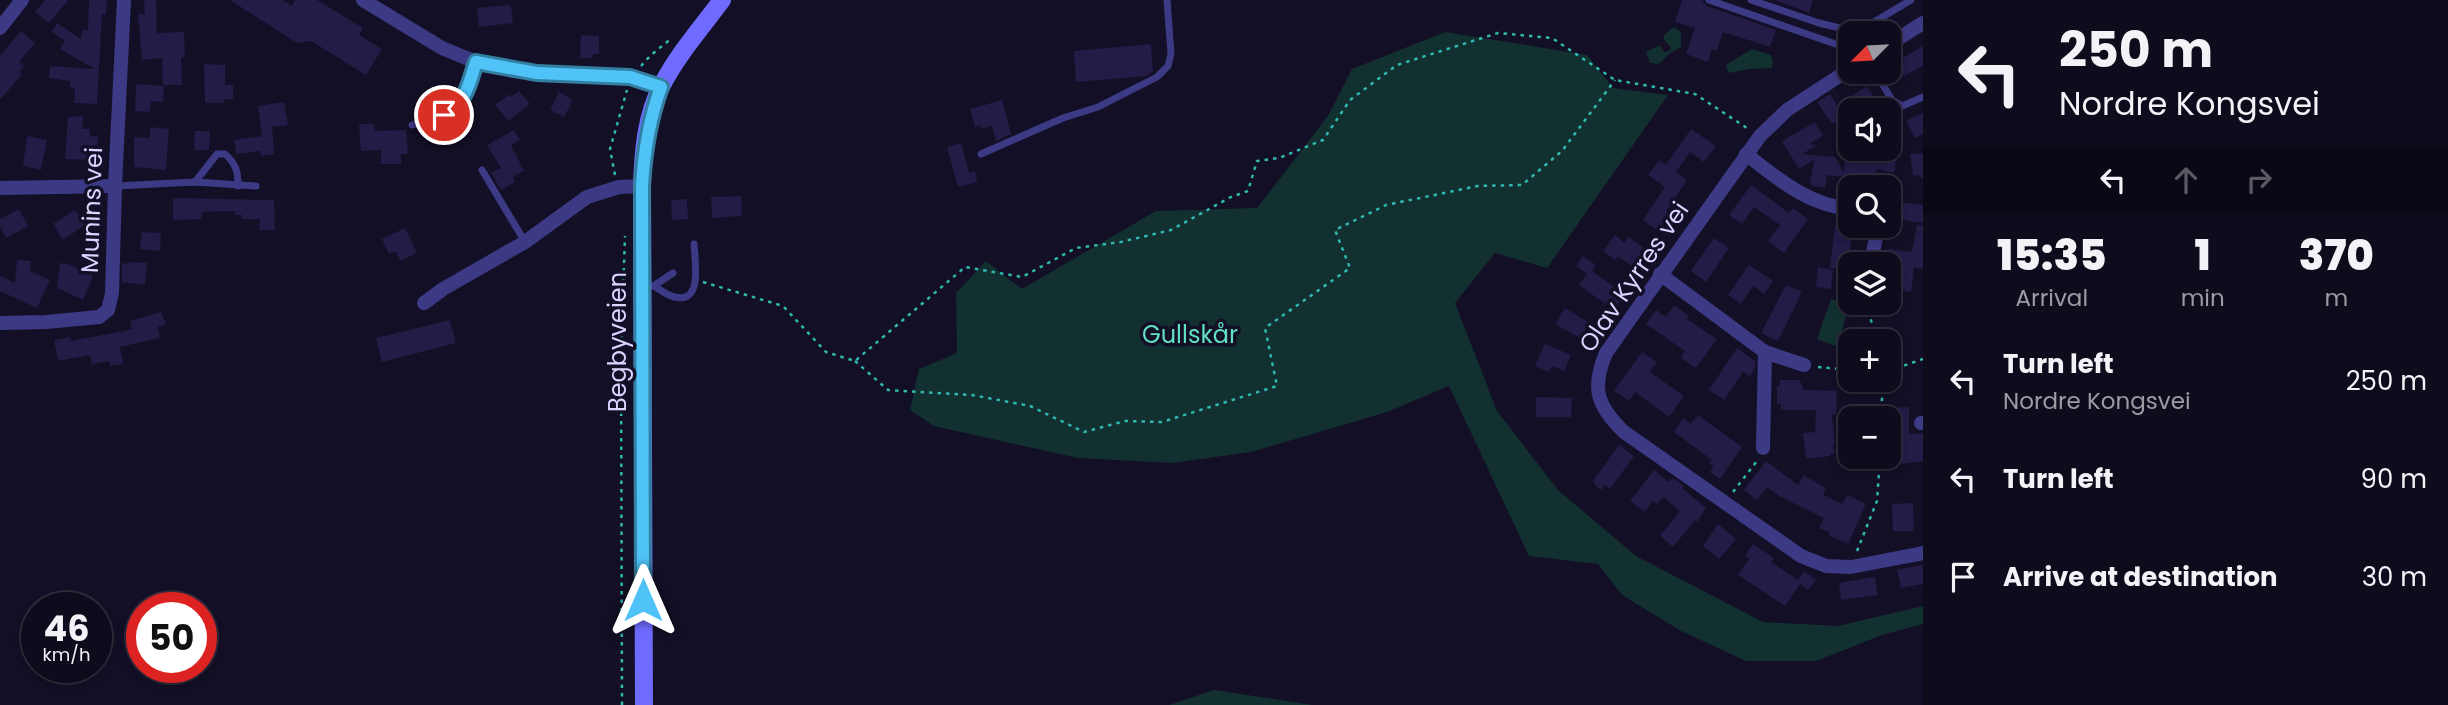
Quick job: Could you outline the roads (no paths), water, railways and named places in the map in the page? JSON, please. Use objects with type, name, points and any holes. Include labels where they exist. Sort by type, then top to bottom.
[{"type":"main road","name":"Begbyveien","points":[[644,705],[649,284],[642,186],[646,141],[661,87],[722,0]]},
{"type":"street","points":[[0,28],[22,0]]},
{"type":"street","name":"Munins vei","points":[[0,323],[99,317],[108,310],[112,293],[124,0]]},
{"type":"street","points":[[363,0],[442,48],[476,62],[537,73],[630,77],[661,87]]},
{"type":"street","points":[[1901,37],[1923,23]]},
{"type":"street","name":"Olav Kyrres vei","points":[[1838,77],[1787,110],[1760,136],[1606,353],[1597,380],[1602,407],[1624,432],[1801,556],[1826,566],[1851,567],[1923,552]]},
{"type":"street","points":[[1746,154],[1781,182],[1808,198],[1838,208]]},
{"type":"street","points":[[0,188],[115,186]]},
{"type":"street","points":[[424,303],[443,289],[525,242],[587,197],[619,187],[642,186]]},
{"type":"street","points":[[1660,274],[1765,352],[1804,365]]},
{"type":"street","points":[[1763,448],[1765,352]]},
{"type":"lane","points":[[981,154],[1063,118],[1098,107],[1157,77],[1168,66],[1171,54],[1167,0]]},
{"type":"lane","points":[[1709,0],[1838,45]]},
{"type":"lane","points":[[1751,0],[1852,31],[1864,27],[1910,0]]},
{"type":"lane","points":[[412,125],[444,115],[456,108],[468,87],[476,62]]},
{"type":"lane","points":[[1882,84],[1892,100],[1902,106],[1923,97]]},
{"type":"lane","points":[[195,182],[217,154],[225,154],[238,171],[238,186]]},
{"type":"lane","points":[[482,170],[525,242]]},
{"type":"lane","points":[[115,186],[195,182],[256,186]]},
{"type":"lane","points":[[649,284],[670,295],[683,297],[692,292],[697,280],[694,244]]},
{"type":"lane","points":[[649,284],[673,273]]},
{"type":"park label","name":"Gullskår","points":[[1190,335]]}]
